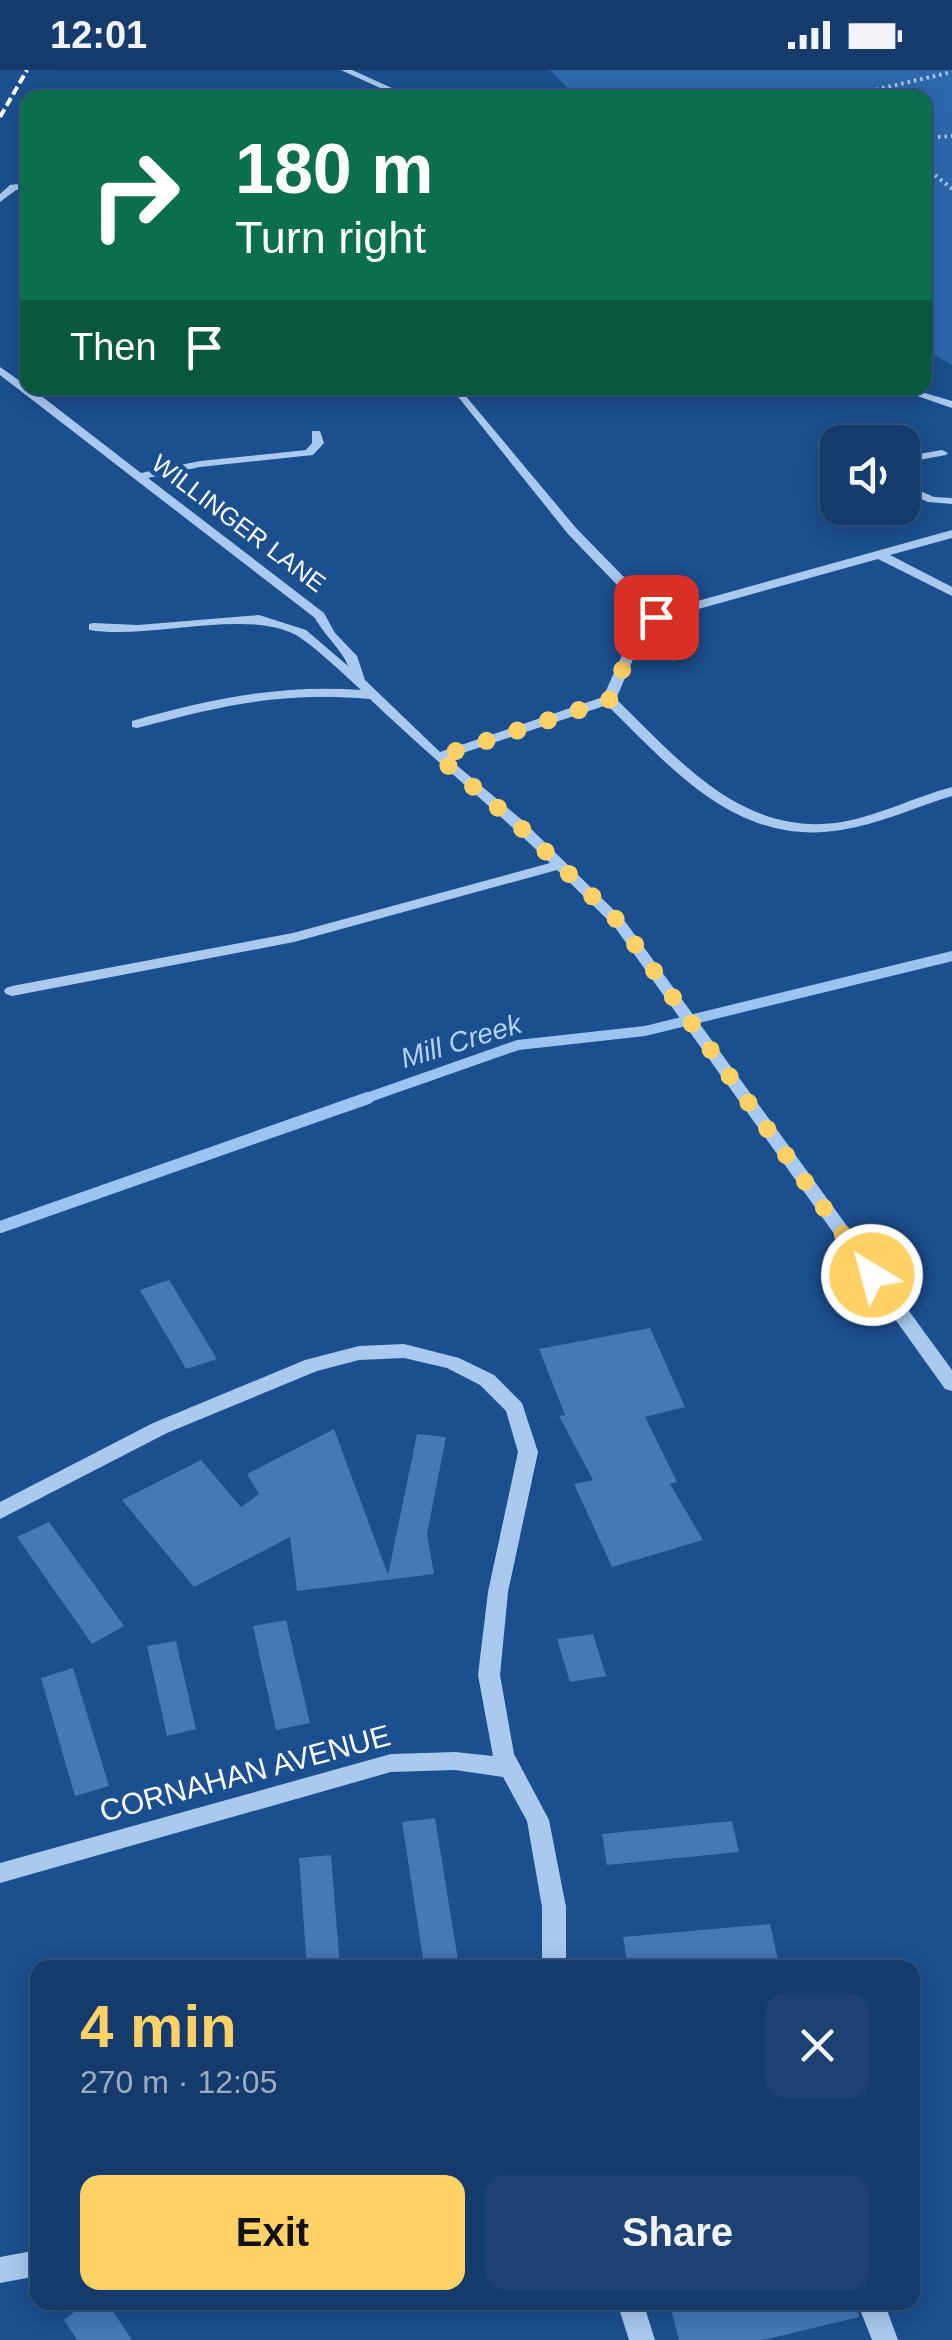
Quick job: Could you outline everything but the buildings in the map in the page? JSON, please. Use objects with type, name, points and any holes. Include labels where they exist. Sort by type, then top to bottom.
[{"type":"street","points":[[345,70],[391,90]]},
{"type":"street","name":"WILLINGER LANE","points":[[0,370],[20,385]]},
{"type":"street","name":"WILLINGER LANE","points":[[32,395],[320,616],[330,636],[351,656],[359,681],[619,922],[952,1384]]},
{"type":"street","points":[[459,395],[572,531],[656,617]]},
{"type":"street","points":[[921,395],[952,405]]},
{"type":"street","points":[[138,477],[200,464],[310,453],[318,443],[316,432]]},
{"type":"street","points":[[920,458],[949,454]]},
{"type":"street","points":[[920,494],[932,500],[952,501]]},
{"type":"street","points":[[438,757],[609,700],[641,627],[656,617],[952,534]]},
{"type":"street","points":[[880,554],[952,592]]},
{"type":"street","points":[[93,628],[152,628],[259,619],[301,633],[359,681]]},
{"type":"street","points":[[136,724],[262,692],[309,690],[373,695]]},
{"type":"street","points":[[609,700],[730,810],[759,822],[800,828],[839,827],[952,791]]},
{"type":"street","points":[[12,991],[294,937],[560,865]]},
{"type":"street","points":[[0,1511],[160,1428],[328,1361],[359,1353],[404,1350],[452,1363],[487,1380],[515,1408],[528,1452],[498,1592],[489,1676],[503,1755],[538,1820],[554,1907],[554,1960]]},
{"type":"street","name":"CORNAHAN AVENUE","points":[[0,1873],[391,1764],[456,1761],[509,1768]]},
{"type":"street","points":[[0,2270],[30,2264]]},
{"type":"street","points":[[633,2310],[642,2340]]},
{"type":"street","points":[[873,2310],[885,2340]]},
{"type":"path","points":[[942,70],[951,73]]},
{"type":"path","points":[[870,90],[951,73]]},
{"type":"path","points":[[932,173],[952,189]]},
{"type":"shaded area","points":[[550,70],[952,70],[952,365],[932,354],[932,90],[569,90]]},
{"type":"waterway","name":"Mill Creek","points":[[361,1100],[518,1045],[645,1031],[952,956]]},
{"type":"waterway","name":"Mill Creek","points":[[0,1227],[368,1098]]},
{"type":"railway","points":[[0,117],[27,70]]},
{"type":"route","points":[[656,617],[641,627],[609,700],[438,757],[516,823],[619,922],[872,1275]]}]
